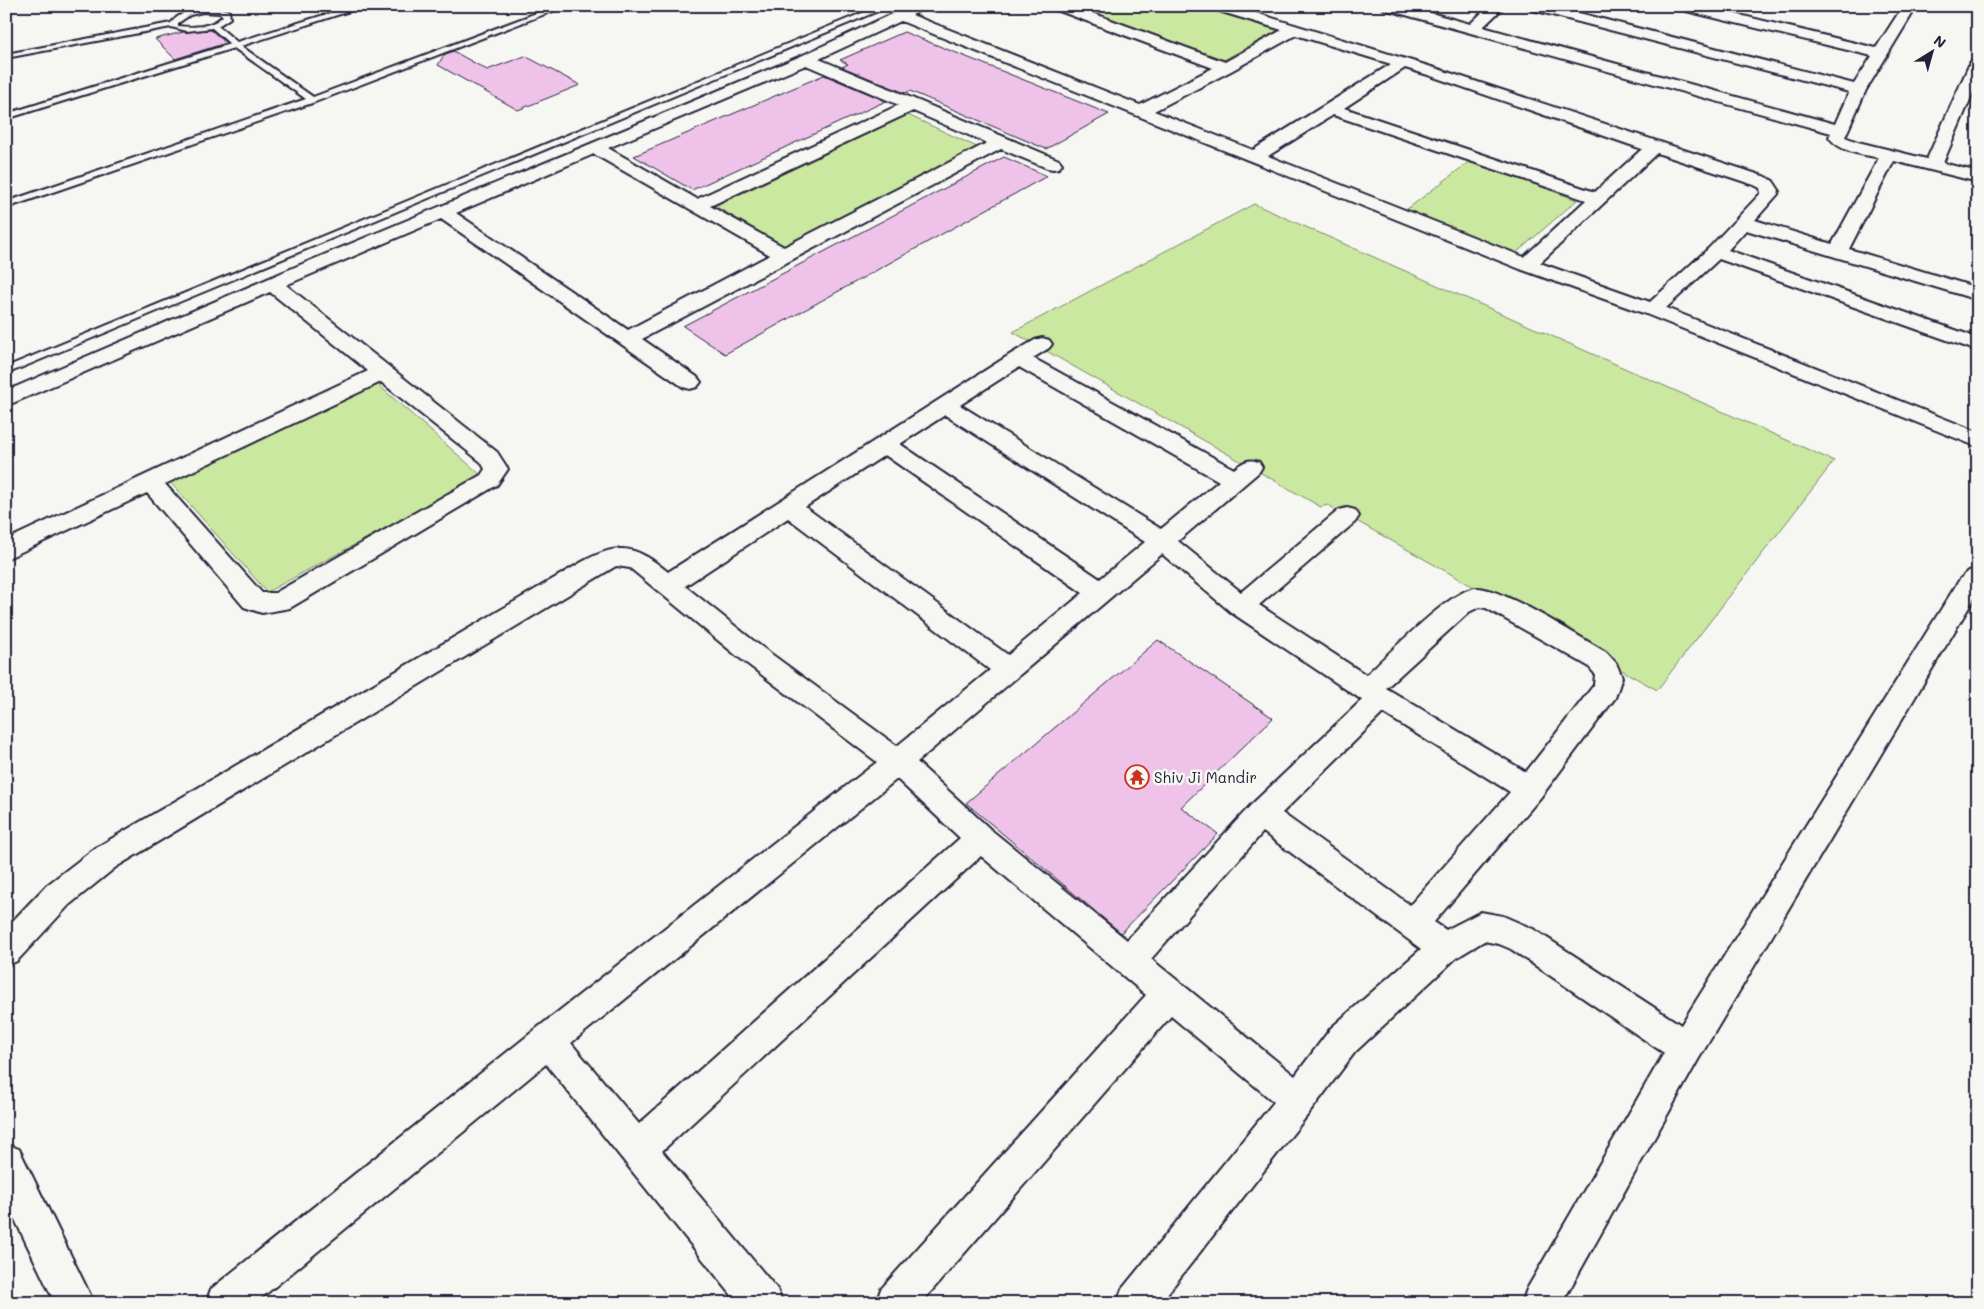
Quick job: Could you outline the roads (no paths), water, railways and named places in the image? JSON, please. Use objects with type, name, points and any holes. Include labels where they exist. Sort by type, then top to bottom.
[{"type":"street","points":[[1059,6],[1226,68]]},
{"type":"street","points":[[1217,6],[1403,63],[1767,185],[1770,190],[1769,194],[1744,223],[1716,252],[1653,310]]},
{"type":"street","points":[[1389,6],[1839,130]]},
{"type":"street","points":[[1472,30],[1498,6]]},
{"type":"street","points":[[1534,6],[1858,90]]},
{"type":"street","points":[[1683,6],[1882,54]]},
{"type":"street","points":[[1903,8],[1882,54],[1858,90],[1837,137],[1844,144],[1978,177]]},
{"type":"street","points":[[6,415],[278,290],[812,62],[906,12],[1141,111],[1527,266],[1653,310],[1978,440]]},
{"type":"street","points":[[1141,111],[1226,68],[1295,29]]},
{"type":"street","points":[[812,62],[1053,164]]},
{"type":"street","points":[[1256,156],[1403,63]]},
{"type":"street","points":[[1933,166],[1978,63]]},
{"type":"street","points":[[696,206],[913,105]]},
{"type":"street","points":[[1332,109],[1599,199]]},
{"type":"street","points":[[627,339],[784,254],[1000,143]]},
{"type":"street","points":[[1527,266],[1654,147]]},
{"type":"street","points":[[601,152],[784,254]]},
{"type":"street","points":[[1838,251],[1889,155]]},
{"type":"street","points":[[449,216],[690,382]]},
{"type":"street","points":[[1744,223],[1976,289]]},
{"type":"street","points":[[1716,252],[1978,345]]},
{"type":"street","points":[[150,482],[253,600],[262,604],[281,601],[489,480],[497,469],[489,457],[278,290]]},
{"type":"street","points":[[6,399],[278,290]]},
{"type":"street","points":[[667,585],[790,508],[1042,344]]},
{"type":"street","points":[[224,1303],[548,1041],[898,762],[1243,473],[1018,358]]},
{"type":"street","points":[[6,550],[382,373]]},
{"type":"street","points":[[946,406],[1162,541],[1241,606],[1374,695],[1530,789]]},
{"type":"street","points":[[886,445],[1100,592]]},
{"type":"street","points":[[790,508],[1008,669]]},
{"type":"street","points":[[1241,606],[1348,516]]},
{"type":"street","points":[[6,951],[58,895],[105,858],[592,568],[610,558],[625,556],[639,562],[746,649],[898,762],[980,838],[1298,1100]]},
{"type":"street","points":[[1541,1303],[1686,1048],[1969,585],[1978,577]]},
{"type":"street","points":[[1129,961],[1261,814],[1460,605],[1476,597],[1492,600],[1598,659],[1606,666],[1610,673],[1610,681],[1605,691],[1530,789],[1413,924]]},
{"type":"street","points":[[1261,814],[1445,948]]},
{"type":"street","points":[[638,1149],[980,838]]},
{"type":"street","points":[[1136,1303],[1298,1100],[1343,1040],[1445,948],[1481,926],[1503,930],[1522,939],[1686,1048]]},
{"type":"street","points":[[895,1303],[1169,994]]},
{"type":"street","points":[[548,1041],[763,1303]]},
{"type":"street","points":[[6,1162],[75,1303]]},
{"type":"lane","points":[[178,6],[188,14]]},
{"type":"lane","points":[[6,117],[361,6]]},
{"type":"lane","points":[[6,205],[312,100],[562,6]]},
{"type":"lane","points":[[224,8],[227,16],[225,20],[214,26],[181,29],[175,24],[177,19],[203,10],[224,8]]},
{"type":"lane","points":[[6,371],[906,12]]},
{"type":"lane","points":[[6,56],[175,24]]},
{"type":"lane","points":[[214,26],[235,45],[312,100]]},
{"type":"place","name":"Shiv Ji Mandir","points":[[1137,777]]}]
